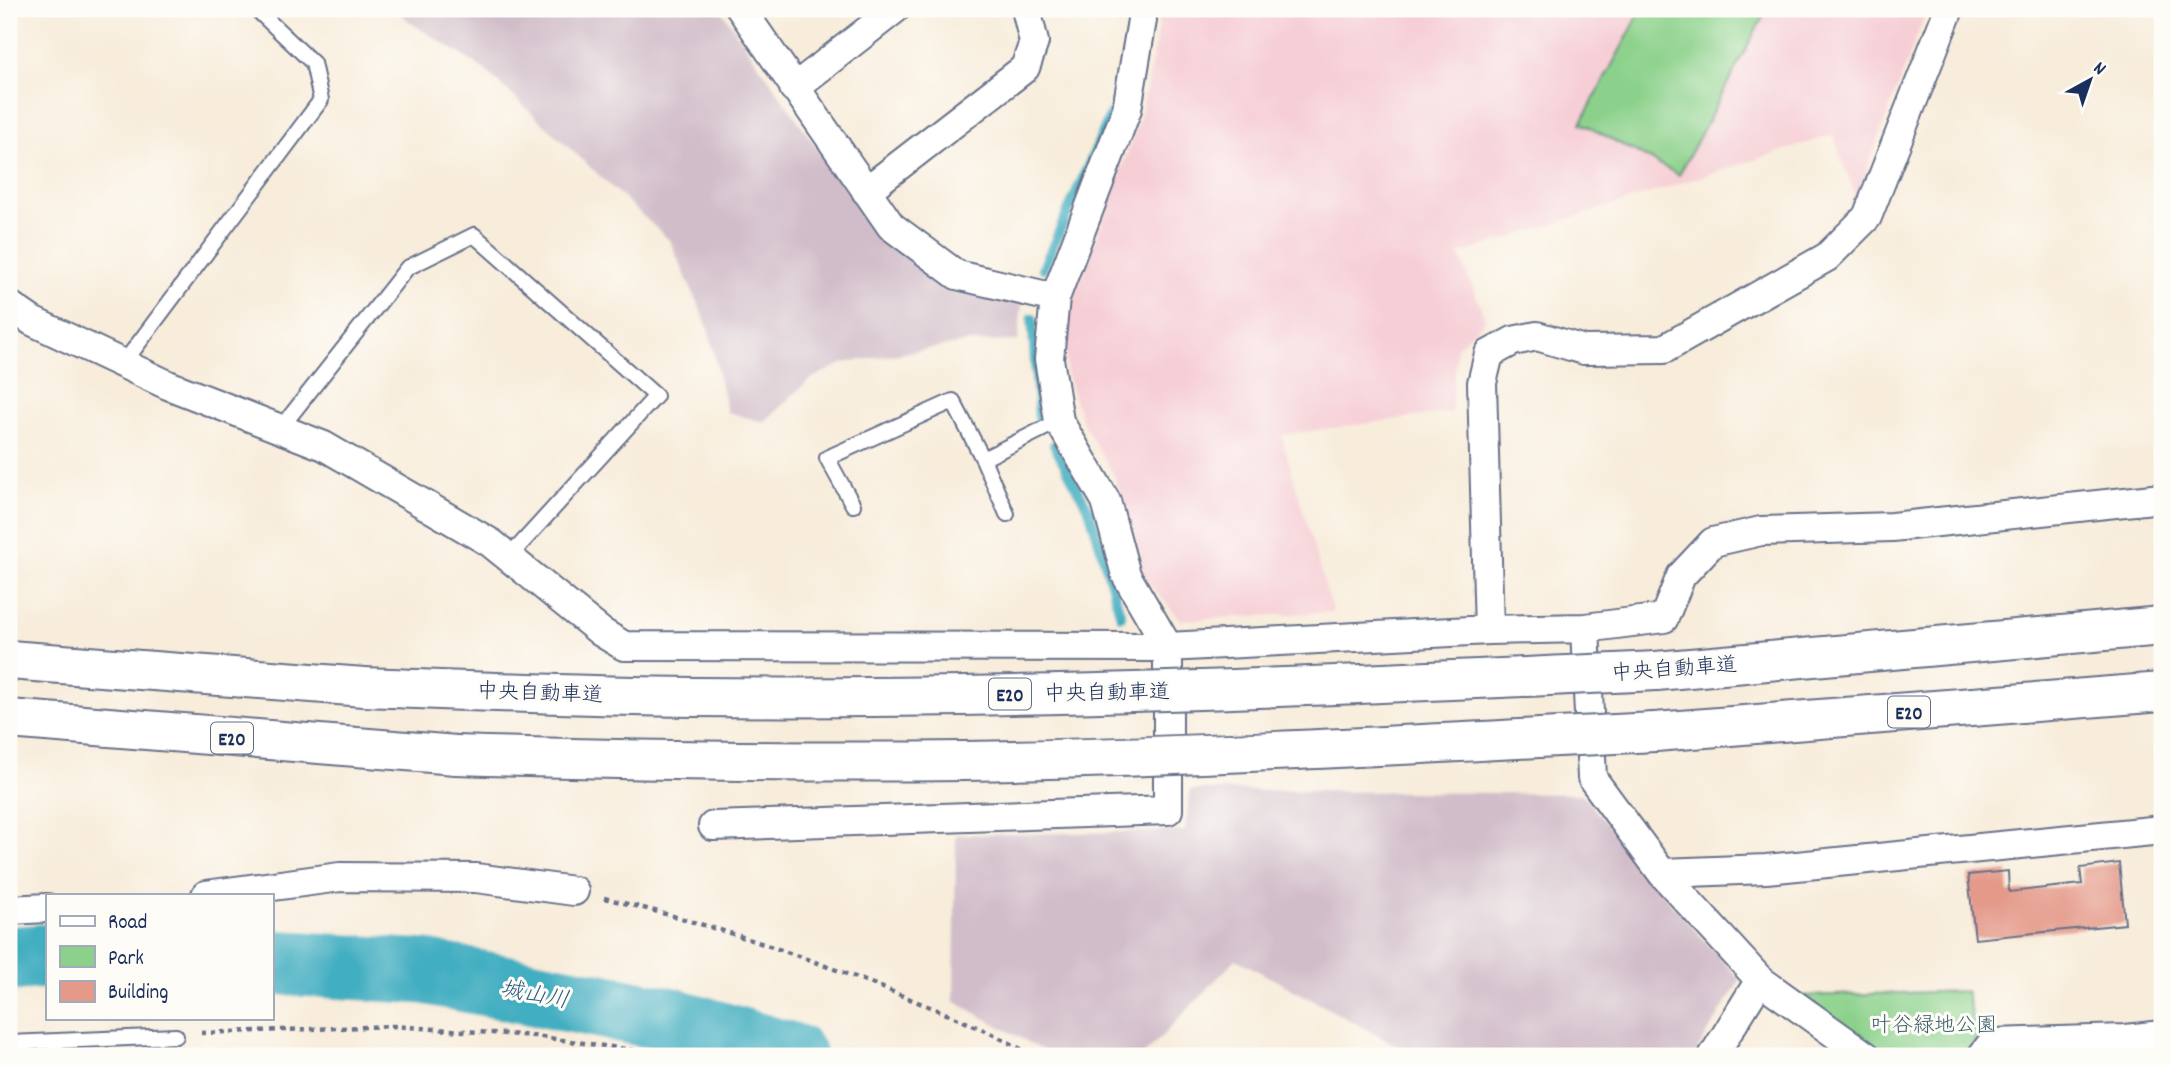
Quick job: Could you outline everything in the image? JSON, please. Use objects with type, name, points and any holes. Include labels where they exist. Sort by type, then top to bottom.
[{"type":"highway","name":"中央自動車道","points":[[9,660],[364,687],[694,697],[959,695],[1288,688],[1656,671],[2162,626]]},
{"type":"highway","name":"E20","points":[[9,719],[456,755],[695,761],[963,761],[1288,751],[1655,732],[2162,692]]},
{"type":"street","points":[[741,9],[891,226],[957,275],[1055,298]]},
{"type":"street","points":[[794,88],[895,9]]},
{"type":"street","points":[[866,191],[1025,68],[1034,42],[1027,9]]},
{"type":"street","points":[[713,826],[1168,810],[1168,647],[1126,575],[1106,501],[1059,421],[1049,359],[1055,298],[1127,109],[1142,20],[1141,9]]},
{"type":"street","points":[[1489,630],[1482,383],[1489,354],[1513,341],[1537,336],[1584,350],[1664,349],[1827,257],[1867,217],[1950,9]]},
{"type":"street","points":[[9,304],[33,321],[123,365],[324,446],[491,543],[601,632],[624,646],[1168,647],[1489,630],[1585,628],[1664,618],[1681,576],[1713,542],[1761,531],[1892,527],[2162,498]]},
{"type":"street","points":[[1585,628],[1592,778],[1662,873],[1760,980],[1866,1056]]},
{"type":"street","points":[[1662,873],[1766,869],[2162,830]]},
{"type":"street","points":[[213,894],[340,877],[477,878],[574,891]]},
{"type":"street","points":[[9,910],[46,908]]},
{"type":"street","points":[[1713,1056],[1760,980]]},
{"type":"street","points":[[1982,1056],[1992,1043],[2137,1048],[2162,1035]]},
{"type":"lane","points":[[123,365],[321,100],[313,63],[256,9]]},
{"type":"lane","points":[[280,429],[407,268],[474,234],[656,396],[509,557]]},
{"type":"lane","points":[[853,505],[827,458],[953,401],[983,458],[1007,514]]},
{"type":"lane","points":[[983,458],[1059,421]]},
{"type":"lane","points":[[9,1043],[176,1036]]},
{"type":"lane","points":[[83,1056],[95,1041]]},
{"type":"path","points":[[574,891],[661,912],[843,972],[934,1009],[1033,1056]]},
{"type":"path","points":[[176,1036],[393,1026],[536,1036],[673,1056]]},
{"type":"shaded area","points":[[396,9],[720,9],[868,221],[927,273],[962,290],[1022,304],[1018,341],[970,342],[844,363],[810,379],[764,422],[727,412],[708,327],[670,241],[484,69],[411,23]]},
{"type":"shaded area","points":[[1156,9],[1927,9],[1856,198],[1833,135],[1459,254],[1486,320],[1457,347],[1451,412],[1281,435],[1333,612],[1181,620],[1141,575],[1116,479],[1083,423],[1066,373],[1066,321],[1140,118],[1159,27]]},
{"type":"shaded area","points":[[1190,790],[1582,794],[1669,901],[1740,980],[1694,1056],[1416,1056],[1236,959],[1143,1056],[1053,1056],[954,1001],[956,835],[1185,831]]},
{"type":"green space","points":[[1642,9],[1752,9],[1764,15],[1679,175],[1581,123]]},
{"type":"green space","name":"叶谷緑地公園","points":[[1966,991],[1977,1037],[1965,1056],[1884,1056],[1802,996]]},
{"type":"building","points":[[2119,863],[2125,924],[1975,939],[1968,875],[2008,871],[2009,892],[2082,884],[2080,868]]},
{"type":"waterway","points":[[1043,268],[1111,114]]},
{"type":"waterway","points":[[1032,318],[1039,418]]},
{"type":"waterway","points":[[1054,445],[1090,512],[1121,616]]},
{"type":"waterway","name":"城山川","points":[[9,959],[46,956]]},
{"type":"waterway","name":"城山川","points":[[273,962],[425,972],[673,1020],[794,1056]]}]
